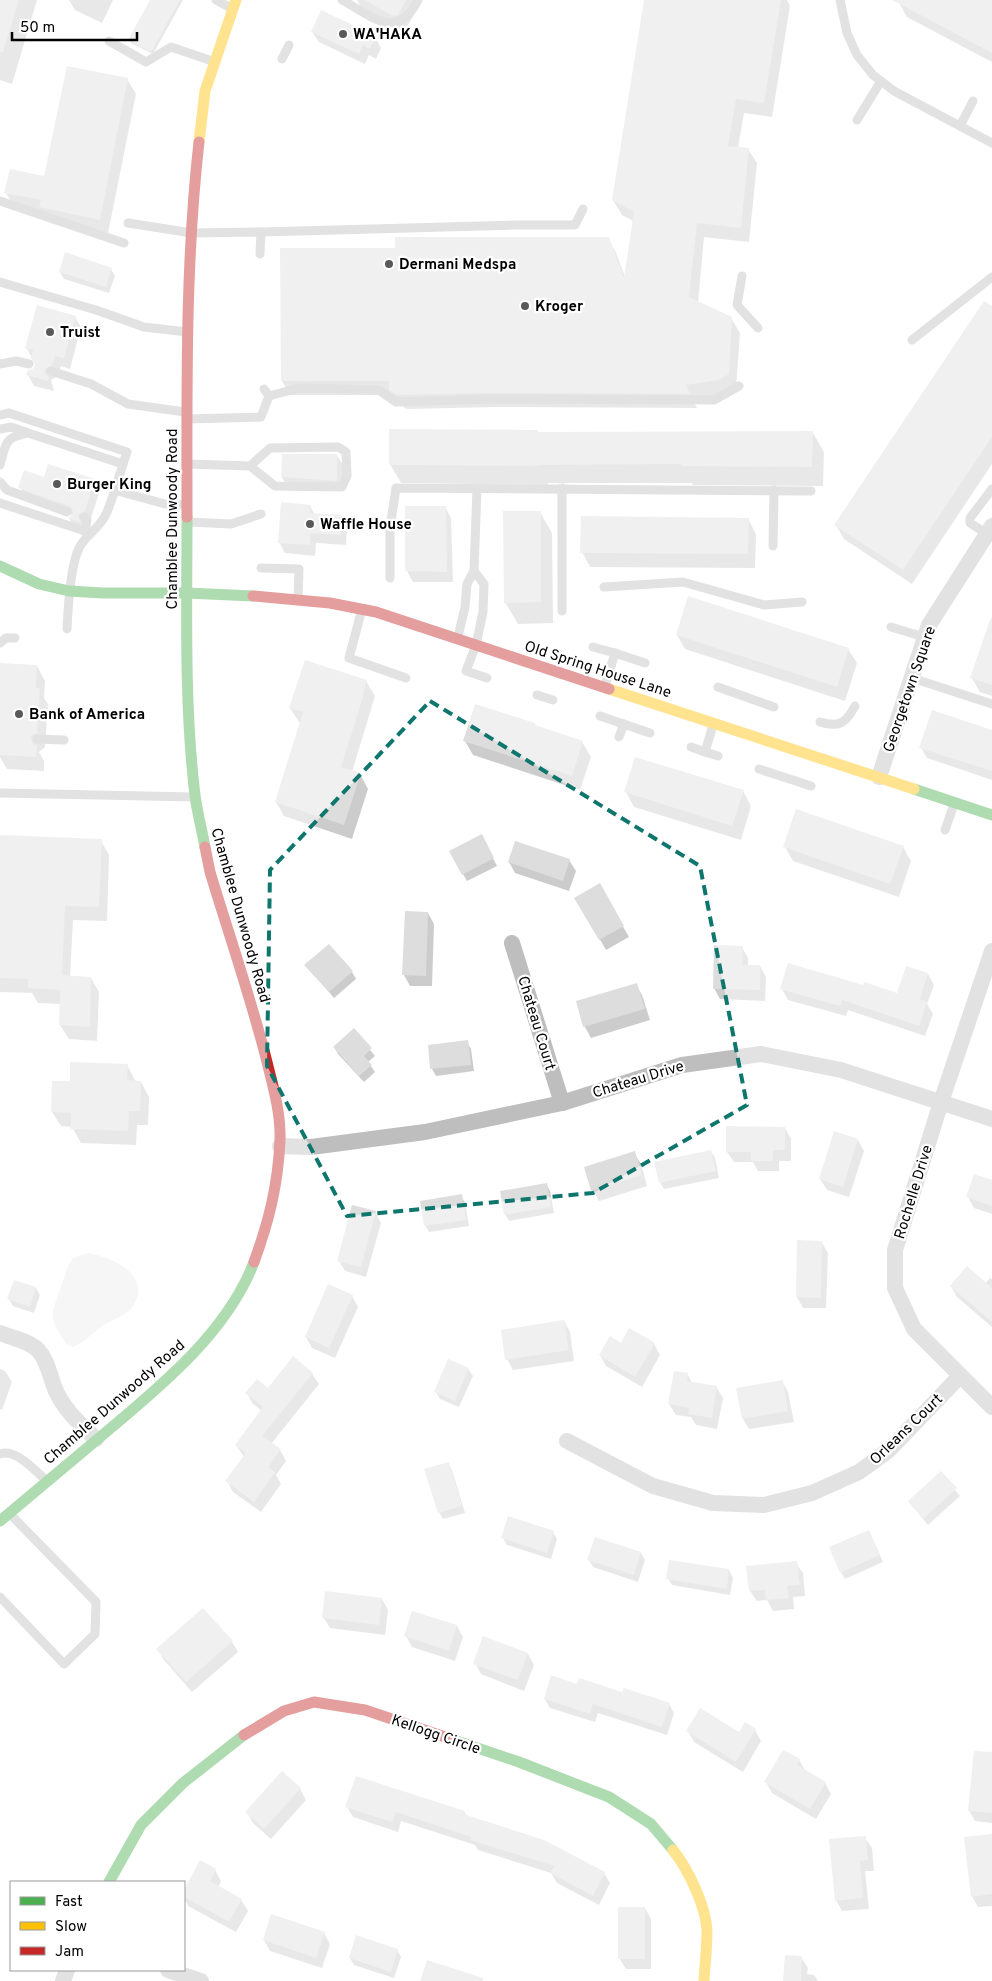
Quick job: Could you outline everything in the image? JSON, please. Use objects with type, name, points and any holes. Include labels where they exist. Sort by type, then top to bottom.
[{"type":"street","name":"Chamblee Dunwoody Road","points":[[0,1521],[174,1372],[206,1339],[233,1303],[251,1270],[268,1222],[276,1191],[280,1146],[279,1123],[268,1064],[210,872],[195,797],[191,758],[187,593],[187,332],[194,187],[206,91],[234,4]]},
{"type":"street","name":"Georgetown Square","points":[[879,777],[929,625],[989,536]]},
{"type":"street","name":"Old Spring House Lane","points":[[0,566],[35,583],[70,591],[187,593],[298,599],[362,609],[605,686],[992,815]]},
{"type":"street","name":"Chateau Court","points":[[512,943],[562,1103]]},
{"type":"street","name":"Rochelle Drive","points":[[992,951],[941,1102],[895,1250],[895,1288],[914,1329],[992,1407]]},
{"type":"street","name":"Chateau Drive","points":[[280,1146],[311,1147],[425,1132],[562,1103],[682,1065],[761,1054],[841,1070],[992,1120]]},
{"type":"street","points":[[0,1333],[31,1344],[39,1351],[45,1360],[62,1402],[72,1416],[96,1439]]},
{"type":"street","name":"Orleans Court","points":[[567,1441],[653,1486],[714,1503],[764,1505],[812,1493],[860,1472],[889,1450],[960,1376]]},
{"type":"street","name":"Kellogg Circle","points":[[110,1881],[141,1824],[183,1783],[238,1739],[284,1711],[314,1702],[365,1710],[519,1762],[609,1797],[651,1824],[682,1862],[698,1894],[707,1930],[704,1981]]},
{"type":"street","points":[[171,1971],[201,1981]]},
{"type":"lane","points":[[216,0],[234,4]]},
{"type":"lane","points":[[342,0],[384,23],[392,24],[405,20],[412,12],[418,0]]},
{"type":"lane","points":[[840,0],[847,33],[857,55],[873,75],[894,91],[992,143]]},
{"type":"lane","points":[[109,41],[146,62],[171,46],[215,62]]},
{"type":"lane","points":[[282,59],[289,45]]},
{"type":"lane","points":[[857,120],[881,82]]},
{"type":"lane","points":[[960,126],[973,101]]},
{"type":"lane","points":[[0,201],[124,243]]},
{"type":"lane","points":[[128,223],[192,233],[517,225],[575,226],[583,209]]},
{"type":"lane","points":[[260,254],[261,232]]},
{"type":"lane","points":[[742,276],[737,305],[758,328]]},
{"type":"lane","points":[[912,340],[992,277]]},
{"type":"lane","points":[[0,282],[96,310],[144,327],[187,332]]},
{"type":"lane","points":[[0,364],[16,361],[30,364]]},
{"type":"lane","points":[[51,371],[91,384],[128,404],[187,416],[261,417],[266,392],[299,388],[379,390],[396,402],[488,399],[714,400],[739,386]]},
{"type":"lane","points":[[0,415],[10,413],[127,452],[100,526],[87,533],[0,503]]},
{"type":"lane","points":[[0,429],[11,427],[123,464]]},
{"type":"lane","points":[[0,465],[7,442],[14,435],[28,433]]},
{"type":"lane","points":[[187,464],[250,466],[275,486],[342,487],[347,476],[346,452],[338,447],[270,448],[250,466]]},
{"type":"lane","points":[[0,482],[7,490],[26,499]]},
{"type":"lane","points":[[390,578],[390,528],[396,488],[811,491]]},
{"type":"lane","points":[[458,639],[465,607],[467,584],[474,571],[477,488]]},
{"type":"lane","points":[[562,488],[562,611]]},
{"type":"lane","points":[[989,536],[970,523],[970,518],[992,489]]},
{"type":"lane","points":[[114,490],[165,504],[187,505]]},
{"type":"lane","points":[[772,546],[774,490]]},
{"type":"lane","points":[[0,492],[67,512]]},
{"type":"lane","points":[[187,522],[231,524],[261,514]]},
{"type":"lane","points":[[67,629],[70,591],[78,549],[87,533],[87,520],[84,518]]},
{"type":"lane","points":[[261,568],[299,569],[298,599]]},
{"type":"lane","points":[[474,571],[484,584],[483,612],[476,645],[466,671],[487,678]]},
{"type":"lane","points":[[604,587],[683,582],[764,605],[802,602]]},
{"type":"lane","points":[[362,609],[349,658],[406,678]]},
{"type":"lane","points":[[890,627],[924,637]]},
{"type":"lane","points":[[0,643],[6,638],[15,638]]},
{"type":"lane","points":[[593,647],[645,663]]},
{"type":"lane","points":[[605,686],[615,653]]},
{"type":"lane","points":[[912,678],[992,704]]},
{"type":"lane","points":[[718,687],[774,707]]},
{"type":"lane","points":[[537,695],[553,700]]},
{"type":"lane","points":[[820,722],[837,725],[848,719],[855,706]]},
{"type":"lane","points":[[600,716],[650,733]]},
{"type":"lane","points":[[705,752],[714,722]]},
{"type":"lane","points":[[619,737],[624,724]]},
{"type":"lane","points":[[37,739],[64,740]]},
{"type":"lane","points":[[691,747],[718,756]]},
{"type":"lane","points":[[759,769],[811,786]]},
{"type":"lane","points":[[0,793],[195,797]]},
{"type":"lane","points":[[945,830],[954,803]]},
{"type":"lane","points":[[0,1454],[6,1452],[14,1455],[47,1481]]},
{"type":"lane","points":[[0,1597],[64,1664],[95,1634],[96,1602],[9,1513]]},
{"type":"highlighted area","points":[[430,701],[700,866],[747,1105],[593,1193],[347,1216],[267,1066],[270,870]]},
{"type":"shaded area","points":[[87,1253],[107,1258],[126,1269],[134,1276],[138,1285],[138,1295],[130,1310],[105,1324],[73,1347],[66,1344],[56,1328],[53,1310],[68,1266],[73,1258]]},
{"type":"building","points":[[0,0],[19,0],[3,52],[0,52]]},
{"type":"building","points":[[150,0],[180,0],[151,52],[128,40]]},
{"type":"building","points":[[364,0],[406,0],[398,15],[393,16]]},
{"type":"building","points":[[644,0],[781,0],[764,103],[736,99],[728,146],[749,148],[741,228],[697,223],[689,297],[732,317],[729,374],[719,380],[686,385],[690,394],[488,393],[397,395],[389,390],[389,381],[281,381],[280,248],[395,248],[395,237],[609,237],[624,278],[634,212],[612,200]]},
{"type":"building","points":[[892,0],[992,0],[992,53]]},
{"type":"building","name":"WA'HAKA","points":[[321,10],[376,36],[370,49],[363,45],[359,54],[311,32]]},
{"type":"building","points":[[67,66],[128,78],[100,220],[39,207],[41,200],[4,193],[10,169],[44,176]]},
{"type":"building","points":[[65,252],[112,268],[106,287],[59,272]]},
{"type":"building","points":[[984,301],[992,306],[992,437],[903,570],[834,525]]},
{"type":"building","name":"Truist","points":[[37,305],[76,316],[64,358],[55,356],[52,365],[45,369],[45,373],[49,377],[48,381],[26,375],[28,370],[33,369],[35,365],[31,358],[33,350],[25,348]]},
{"type":"building","points":[[389,429],[538,430],[538,432],[813,431],[812,467],[681,466],[681,464],[538,466],[389,465]]},
{"type":"building","points":[[282,454],[337,454],[337,481],[281,477]]},
{"type":"building","name":"Burger King","points":[[48,464],[95,479],[85,511],[78,515],[80,522],[68,518],[73,514],[72,508],[69,506],[18,488],[24,470],[44,477]]},
{"type":"building","name":"Waffle House","points":[[281,502],[311,505],[310,513],[342,515],[340,535],[310,533],[310,545],[278,543]]},
{"type":"building","points":[[405,506],[446,506],[447,572],[405,571]]},
{"type":"building","points":[[503,511],[541,511],[541,602],[504,603]]},
{"type":"building","points":[[581,516],[749,518],[748,554],[580,553]]},
{"type":"building","points":[[688,596],[849,648],[837,687],[676,635]]},
{"type":"building","points":[[990,620],[992,621],[992,685],[970,678]]},
{"type":"building","points":[[305,660],[367,680],[341,767],[361,773],[344,825],[275,802],[303,712],[289,708]]},
{"type":"building","name":"Bank of America","points":[[0,663],[37,665],[36,688],[40,688],[37,733],[32,735],[31,739],[33,744],[37,745],[36,757],[0,755]]},
{"type":"building","points":[[475,704],[583,741],[572,776],[463,741]]},
{"type":"building","points":[[932,710],[992,730],[992,771],[919,748]]},
{"type":"building","points":[[635,757],[744,790],[732,826],[624,792]]},
{"type":"building","points":[[796,809],[904,846],[890,884],[783,847]]},
{"type":"building","points":[[482,834],[494,858],[462,875],[449,851]]},
{"type":"building","points":[[0,835],[102,839],[99,907],[65,906],[62,975],[91,977],[90,1027],[59,1025],[60,990],[28,988],[28,979],[0,978]]},
{"type":"building","points":[[515,841],[570,859],[563,881],[508,862]]},
{"type":"building","points":[[600,883],[624,926],[599,940],[574,898]]},
{"type":"building","points":[[405,911],[428,912],[426,976],[402,975]]},
{"type":"building","points":[[329,944],[353,971],[329,992],[304,965]]},
{"type":"building","points":[[714,945],[743,946],[742,965],[760,965],[760,990],[713,989]]},
{"type":"building","points":[[788,963],[863,985],[864,982],[897,993],[906,966],[928,973],[920,999],[927,1002],[919,1026],[842,1000],[840,1006],[780,989]]},
{"type":"building","points":[[637,983],[645,1009],[583,1027],[576,1001]]},
{"type":"building","points":[[354,1028],[372,1048],[364,1056],[372,1065],[359,1076],[333,1047]]},
{"type":"building","points":[[468,1040],[471,1065],[430,1069],[428,1045]]},
{"type":"building","points":[[70,1062],[128,1064],[127,1080],[141,1081],[140,1111],[129,1111],[128,1131],[71,1129],[71,1113],[51,1112],[52,1081],[70,1081]]},
{"type":"building","points":[[726,1126],[785,1127],[785,1150],[773,1150],[773,1161],[751,1161],[751,1152],[726,1152]]},
{"type":"building","points":[[834,1131],[858,1139],[843,1187],[819,1179]]},
{"type":"building","points":[[711,1150],[716,1171],[659,1183],[654,1162]]},
{"type":"building","points":[[635,1151],[642,1175],[591,1191],[584,1167]]},
{"type":"building","points":[[974,1174],[992,1180],[992,1206],[966,1197]]},
{"type":"building","points":[[547,1183],[551,1207],[504,1215],[500,1191]]},
{"type":"building","points":[[462,1194],[466,1220],[424,1226],[420,1201]]},
{"type":"building","points":[[352,1205],[376,1211],[361,1267],[337,1261]]},
{"type":"building","points":[[797,1240],[822,1241],[821,1298],[796,1297]]},
{"type":"building","points":[[967,1266],[992,1288],[992,1322],[950,1286]]},
{"type":"building","points":[[14,1280],[36,1287],[30,1307],[7,1299]]},
{"type":"building","points":[[328,1284],[353,1295],[329,1348],[305,1337]]},
{"type":"building","points":[[564,1320],[569,1350],[505,1360],[501,1330]]},
{"type":"building","points":[[629,1328],[655,1343],[635,1377],[599,1355],[610,1336],[621,1343]]},
{"type":"building","points":[[293,1356],[313,1373],[262,1436],[281,1449],[268,1467],[275,1472],[254,1502],[225,1481],[246,1453],[235,1445],[263,1407],[245,1393],[257,1379],[268,1388]]},
{"type":"building","points":[[448,1359],[469,1368],[455,1401],[434,1392]]},
{"type":"building","points":[[674,1371],[688,1373],[687,1381],[717,1386],[712,1418],[688,1414],[689,1408],[668,1404]]},
{"type":"building","points":[[783,1380],[788,1411],[742,1419],[736,1388]]},
{"type":"building","points":[[449,1462],[462,1506],[438,1513],[424,1469]]},
{"type":"building","points":[[941,1471],[957,1488],[923,1519],[908,1501]]},
{"type":"building","points":[[508,1516],[554,1531],[547,1553],[501,1538]]},
{"type":"building","points":[[869,1530],[880,1555],[840,1573],[829,1547]]},
{"type":"building","points":[[595,1537],[641,1552],[634,1575],[587,1560]]},
{"type":"building","points":[[669,1560],[729,1569],[727,1589],[666,1579]]},
{"type":"building","points":[[797,1561],[800,1585],[787,1586],[789,1598],[766,1600],[765,1590],[749,1591],[746,1566]]},
{"type":"building","points":[[325,1591],[382,1598],[379,1625],[322,1618]]},
{"type":"building","points":[[203,1608],[233,1641],[186,1682],[156,1649]]},
{"type":"building","points":[[412,1611],[457,1625],[449,1651],[404,1636]]},
{"type":"building","points":[[483,1636],[528,1653],[518,1680],[473,1664]]},
{"type":"building","points":[[551,1675],[577,1684],[579,1678],[622,1692],[624,1688],[670,1703],[662,1727],[593,1704],[590,1714],[544,1699]]},
{"type":"building","points":[[700,1708],[739,1732],[745,1722],[756,1729],[736,1762],[686,1731]]},
{"type":"building","points":[[783,1750],[800,1759],[797,1765],[826,1782],[810,1809],[764,1782]]},
{"type":"building","points":[[974,1751],[992,1752],[992,1813],[968,1811]]},
{"type":"building","points":[[282,1771],[301,1788],[264,1829],[245,1812]]},
{"type":"building","points":[[356,1776],[465,1811],[463,1814],[544,1840],[605,1872],[593,1896],[550,1873],[554,1866],[470,1840],[471,1837],[396,1812],[392,1822],[345,1807]]},
{"type":"building","points":[[992,1834],[992,1894],[971,1897],[964,1837]]},
{"type":"building","points":[[866,1836],[868,1860],[860,1861],[863,1898],[835,1901],[829,1839]]},
{"type":"building","points":[[200,1860],[216,1869],[210,1881],[242,1899],[229,1922],[185,1898],[185,1888]]},
{"type":"building","points":[[618,1907],[645,1907],[645,1959],[618,1959]]},
{"type":"building","points":[[271,1914],[325,1932],[316,1958],[263,1940]]},
{"type":"building","points":[[356,1935],[398,1949],[391,1972],[349,1958]]},
{"type":"building","points":[[785,1955],[802,1956],[801,1981],[783,1981]]},
{"type":"building","points":[[427,1960],[483,1978],[483,1981],[420,1981]]},
{"type":"traffic: fast","points":[[187,517],[189,726],[195,795],[205,847]]},
{"type":"traffic: fast","points":[[0,566],[39,584],[69,591],[253,596]]},
{"type":"traffic: fast","points":[[914,789],[992,815]]},
{"type":"traffic: fast","points":[[0,1521],[143,1400],[188,1359],[226,1313],[242,1288],[254,1262]]},
{"type":"traffic: fast","points":[[110,1881],[141,1825],[183,1783],[244,1735]]},
{"type":"traffic: fast","points":[[454,1740],[519,1762],[609,1797],[651,1824],[673,1850]]},
{"type":"traffic: slow","points":[[199,142],[205,91],[236,0]]},
{"type":"traffic: slow","points":[[609,689],[914,789]]},
{"type":"traffic: slow","points":[[673,1850],[690,1877],[700,1899],[706,1921],[704,1981]]},
{"type":"traffic: jam","points":[[187,517],[189,282],[194,189],[199,142]]},
{"type":"traffic: jam","points":[[253,596],[330,603],[376,612],[609,689]]},
{"type":"traffic: jam","points":[[205,847],[210,872],[261,1038],[278,1110],[280,1140],[275,1188],[254,1262]]},
{"type":"traffic: jam","points":[[244,1735],[284,1711],[314,1702],[365,1710],[454,1740]]},
{"type":"place","name":"WA'HAKA","points":[[343,34]]},
{"type":"place","name":"Dermani Medspa","points":[[389,264]]},
{"type":"place","name":"Kroger","points":[[525,306]]},
{"type":"place","name":"Truist","points":[[50,332]]},
{"type":"place","name":"Burger King","points":[[57,484]]},
{"type":"place","name":"Waffle House","points":[[310,524]]},
{"type":"place","name":"Bank of America","points":[[19,714]]}]
